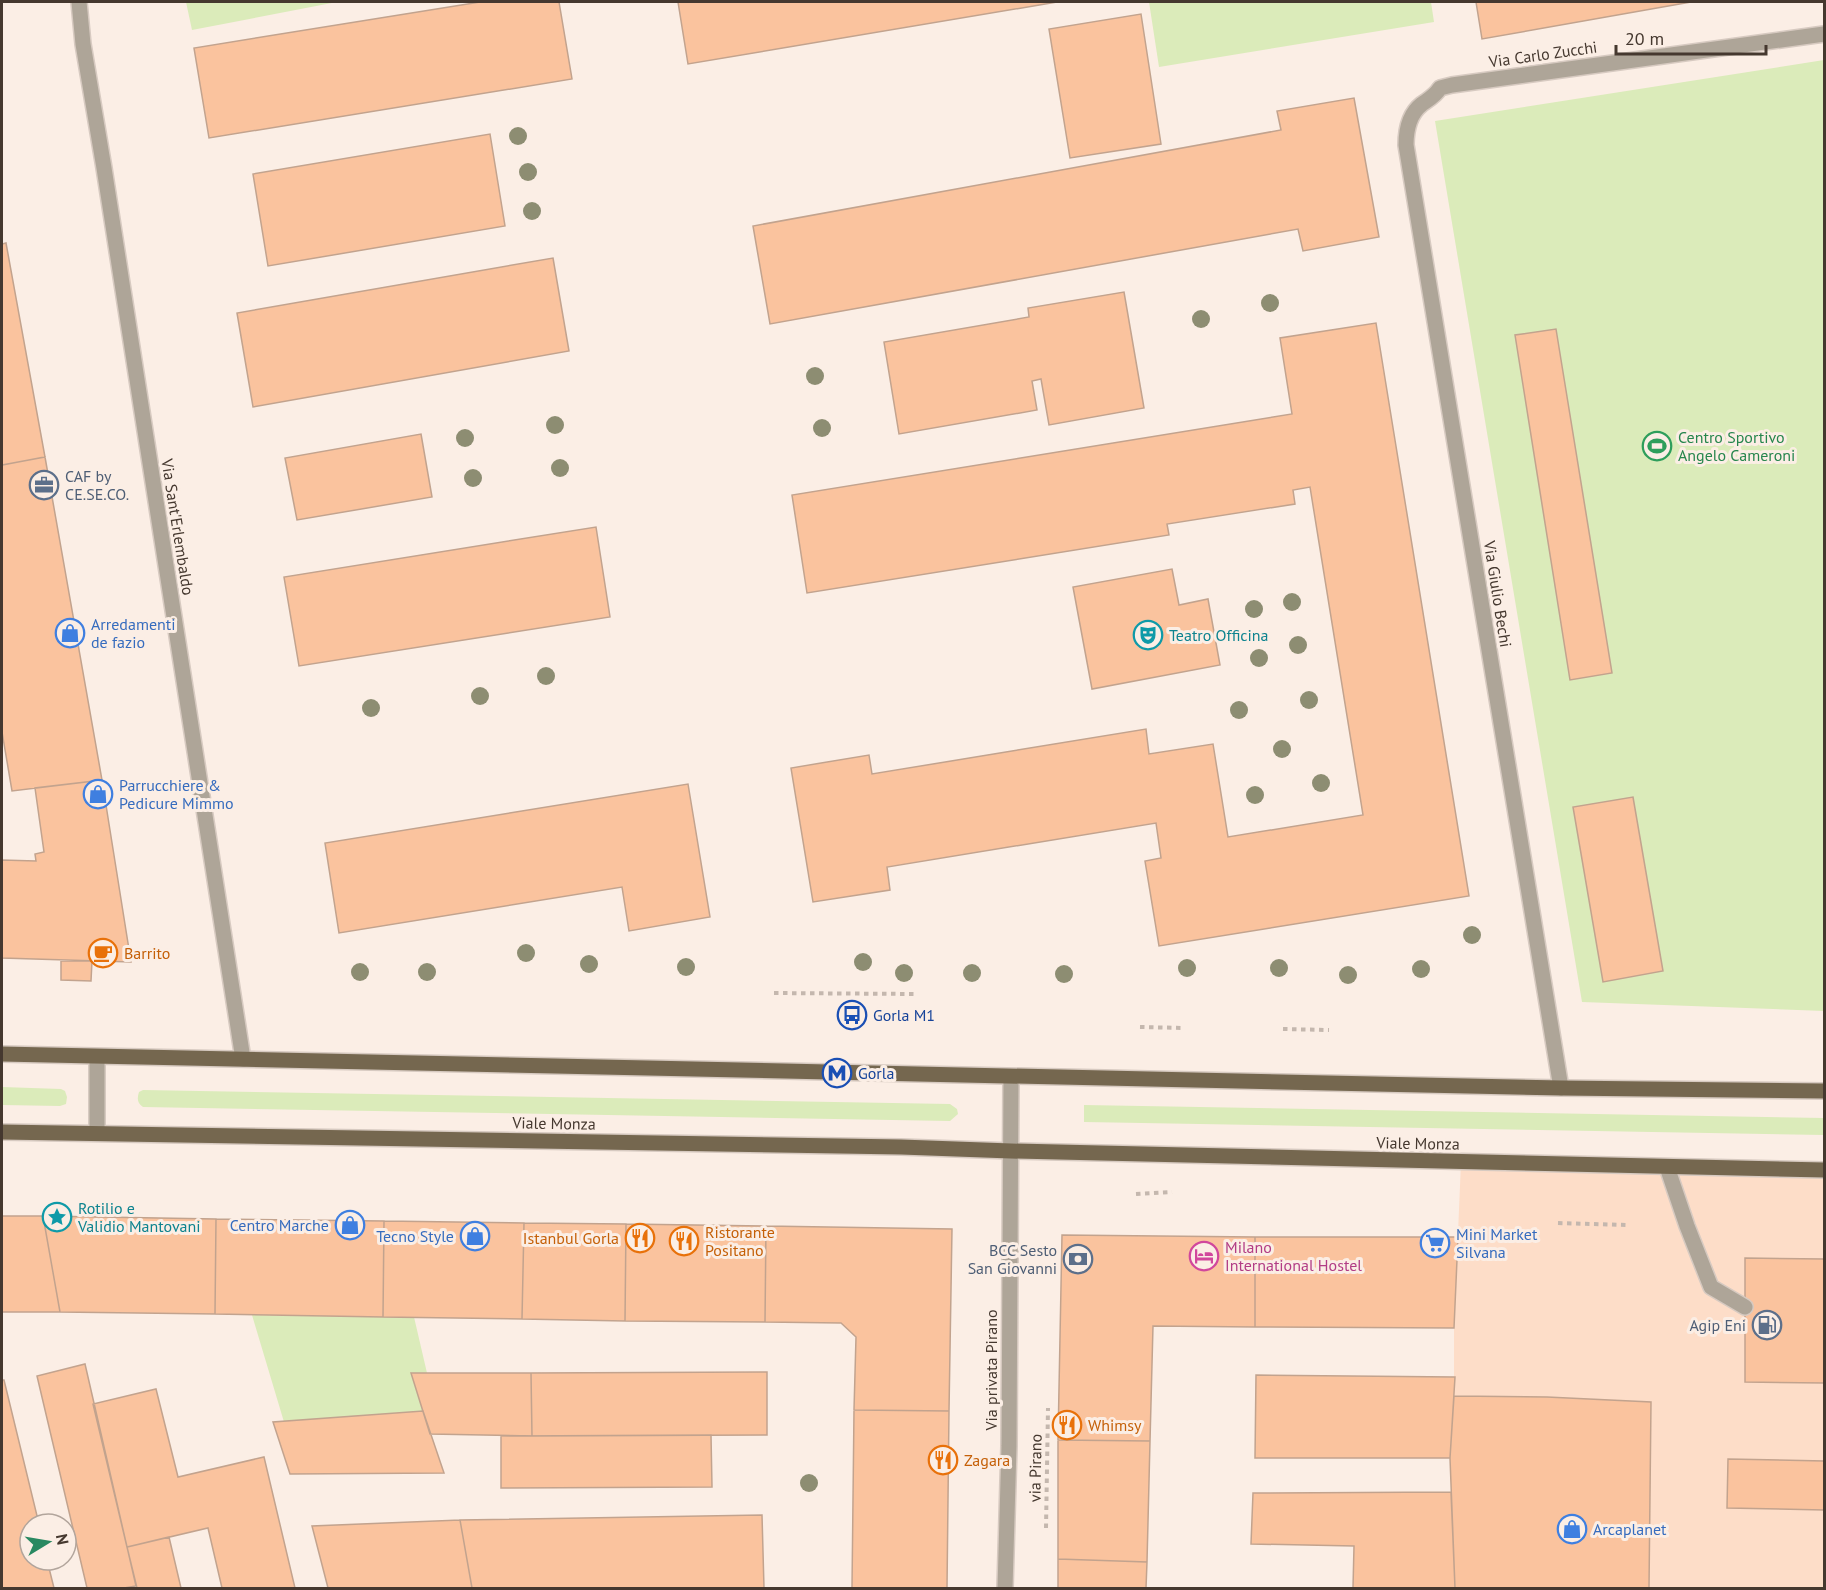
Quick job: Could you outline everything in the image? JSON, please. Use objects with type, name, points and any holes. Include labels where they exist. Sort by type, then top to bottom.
[{"type":"main road","points":[[2,1054],[1011,1077],[1824,1091]]},
{"type":"main road","name":"Viale Monza","points":[[2,1132],[890,1146],[1011,1151],[1824,1170]]},
{"type":"street","name":"Via Sant'Erlembaldo","points":[[79,2],[83,44],[243,1059]]},
{"type":"street","name":"Via Carlo Zucchi","points":[[1417,108],[1436,95],[1440,88],[1452,84],[1824,34]]},
{"type":"street","name":"Via Giulio Bechi","points":[[1417,108],[1406,132],[1406,145],[1561,1088]]},
{"type":"street","points":[[97,1057],[97,1133]]},
{"type":"street","points":[[1011,1077],[1011,1151]]},
{"type":"street","name":"Via privata Pirano","points":[[1005,1588],[1009,1446],[1011,1151]]},
{"type":"street","points":[[1667,1167],[1711,1287],[1745,1307]]},
{"type":"path","points":[[774,993],[916,994]]},
{"type":"path","points":[[1140,1027],[1184,1028]]},
{"type":"path","points":[[1283,1029],[1329,1030]]},
{"type":"path","points":[[1136,1194],[1175,1192]]},
{"type":"path","points":[[1558,1223],[1626,1225]]},
{"type":"path","name":"via Pirano","points":[[1046,1528],[1048,1408]]},
{"type":"shaded area","points":[[1461,1162],[1824,1170],[1824,1588],[1455,1588],[1450,1458]]},
{"type":"green space","points":[[186,2],[337,2],[192,30]]},
{"type":"green space","points":[[1149,2],[1431,2],[1434,22],[1159,67]]},
{"type":"green space","name":"Centro Sportivo Angelo Cameroni","points":[[1824,60],[1824,1011],[1582,1002],[1435,121]]},
{"type":"green space","points":[[2,1087],[61,1089],[65,1091],[67,1097],[66,1104],[60,1106],[2,1105]]},
{"type":"green space","points":[[143,1090],[950,1104],[957,1109],[958,1114],[950,1121],[143,1107],[138,1098],[139,1092]]},
{"type":"green space","points":[[1084,1105],[1824,1118],[1824,1135],[1084,1122]]},
{"type":"green space","points":[[252,1315],[414,1317],[427,1373],[411,1373],[423,1411],[284,1422]]},
{"type":"building","points":[[480,2],[559,2],[572,79],[209,138],[194,48]]},
{"type":"building","points":[[678,2],[1057,2],[688,64]]},
{"type":"building","points":[[1476,2],[1691,2],[1482,39]]},
{"type":"building","points":[[1141,14],[1161,144],[1070,158],[1049,29]]},
{"type":"building","points":[[1354,98],[1379,237],[1303,251],[1298,229],[770,324],[753,226],[1281,130],[1277,111]]},
{"type":"building","points":[[490,134],[505,226],[268,266],[253,174]]},
{"type":"building","points":[[6,243],[45,457],[2,465],[2,244]]},
{"type":"building","points":[[553,258],[569,351],[253,407],[237,313]]},
{"type":"building","points":[[1124,292],[1144,408],[1049,425],[1041,379],[1032,381],[1037,410],[899,434],[884,342],[1029,317],[1028,308]]},
{"type":"building","points":[[1376,323],[1469,896],[1159,946],[1145,861],[1161,858],[1156,823],[887,867],[890,890],[813,902],[791,768],[869,755],[872,774],[1146,729],[1149,754],[1213,744],[1228,837],[1363,815],[1310,487],[1293,490],[1295,504],[1167,524],[1169,535],[807,593],[792,495],[1292,414],[1280,338]]},
{"type":"building","points":[[1556,329],[1612,673],[1570,680],[1515,335]]},
{"type":"building","points":[[421,434],[432,497],[297,520],[285,458]]},
{"type":"building","points":[[45,457],[102,780],[12,791],[2,732],[2,465]]},
{"type":"building","points":[[596,527],[610,617],[299,666],[284,577]]},
{"type":"building","name":"Teatro Officina","points":[[1172,569],[1179,605],[1208,599],[1220,665],[1092,689],[1073,587]]},
{"type":"building","points":[[102,780],[131,962],[2,958],[2,860],[36,861],[35,854],[44,852],[35,788]]},
{"type":"building","points":[[688,784],[710,917],[629,931],[622,887],[339,933],[325,843]]},
{"type":"building","points":[[1633,797],[1663,971],[1603,982],[1573,807]]},
{"type":"building","points":[[61,961],[92,961],[91,981],[61,980]]},
{"type":"building","points":[[2,1216],[43,1216],[60,1312],[2,1312]]},
{"type":"building","points":[[43,1216],[216,1219],[215,1314],[60,1312]]},
{"type":"building","points":[[216,1219],[384,1221],[383,1317],[215,1314]]},
{"type":"building","points":[[384,1221],[524,1223],[522,1319],[383,1317]]},
{"type":"building","points":[[524,1223],[626,1224],[625,1321],[522,1319]]},
{"type":"building","points":[[626,1224],[766,1226],[765,1322],[625,1321]]},
{"type":"building","points":[[766,1226],[952,1229],[949,1411],[854,1410],[856,1337],[841,1323],[765,1322]]},
{"type":"building","points":[[1062,1235],[1255,1237],[1255,1327],[1153,1326],[1150,1441],[1058,1440]]},
{"type":"building","points":[[1255,1237],[1458,1237],[1454,1328],[1255,1327]]},
{"type":"building","points":[[1745,1258],[1824,1259],[1824,1383],[1745,1382]]},
{"type":"building","points":[[85,1364],[136,1586],[87,1588],[78,1550],[78,1512],[69,1512],[37,1376]]},
{"type":"building","points":[[767,1372],[767,1435],[532,1436],[531,1373]]},
{"type":"building","points":[[411,1373],[531,1373],[532,1436],[430,1434]]},
{"type":"building","points":[[1256,1375],[1455,1377],[1450,1458],[1255,1458]]},
{"type":"building","points":[[2,1380],[4,1380],[36,1512],[18,1512],[18,1572],[50,1572],[54,1588],[2,1588]]},
{"type":"building","points":[[156,1389],[178,1477],[264,1457],[295,1588],[222,1588],[208,1528],[127,1547],[93,1404]]},
{"type":"building","points":[[1454,1396],[1547,1397],[1651,1402],[1649,1588],[1455,1588],[1450,1458]]},
{"type":"building","points":[[854,1410],[949,1411],[947,1588],[852,1588]]},
{"type":"building","points":[[423,1411],[444,1473],[290,1474],[273,1422]]},
{"type":"building","points":[[711,1435],[712,1487],[501,1488],[501,1436]]},
{"type":"building","points":[[1058,1440],[1150,1441],[1147,1562],[1058,1559]]},
{"type":"building","points":[[1728,1459],[1824,1461],[1824,1510],[1727,1508]]},
{"type":"building","points":[[1451,1492],[1455,1588],[1353,1588],[1354,1546],[1251,1544],[1253,1493]]},
{"type":"building","points":[[762,1515],[764,1588],[472,1588],[460,1520]]},
{"type":"building","points":[[460,1520],[472,1588],[328,1588],[312,1526]]},
{"type":"building","points":[[169,1537],[181,1588],[137,1588],[127,1547]]},
{"type":"building","points":[[1058,1559],[1147,1562],[1146,1588],[1058,1588]]},
{"type":"place","name":"Centro Sportivo Angelo Cameroni","points":[[1657,446]]},
{"type":"place","name":"CAF by CE.SE.CO.","points":[[44,485]]},
{"type":"place","name":"Arredamenti de fazio","points":[[70,633]]},
{"type":"place","name":"Teatro Officina","points":[[1148,635]]},
{"type":"place","name":"Parrucchiere & Pedicure Mimmo","points":[[98,794]]},
{"type":"place","name":"Barrito","points":[[103,953]]},
{"type":"place","name":"Gorla M1","points":[[852,1015]]},
{"type":"place","name":"Gorla","points":[[837,1073]]},
{"type":"place","name":"Rotilio e Validio Mantovani","points":[[57,1217]]},
{"type":"place","name":"Centro Marche","points":[[350,1225]]},
{"type":"place","name":"Tecno Style","points":[[475,1236]]},
{"type":"place","name":"Istanbul Gorla","points":[[640,1238]]},
{"type":"place","name":"Ristorante Positano","points":[[684,1241]]},
{"type":"place","name":"Mini Market Silvana","points":[[1435,1243]]},
{"type":"place","name":"Milano International Hostel","points":[[1204,1256]]},
{"type":"place","name":"BCC Sesto San Giovanni","points":[[1078,1259]]},
{"type":"place","name":"Agip Eni","points":[[1767,1325]]},
{"type":"place","name":"Whimsy","points":[[1067,1425]]},
{"type":"place","name":"Zagara","points":[[943,1460]]},
{"type":"place","name":"Arcaplanet","points":[[1572,1529]]}]
